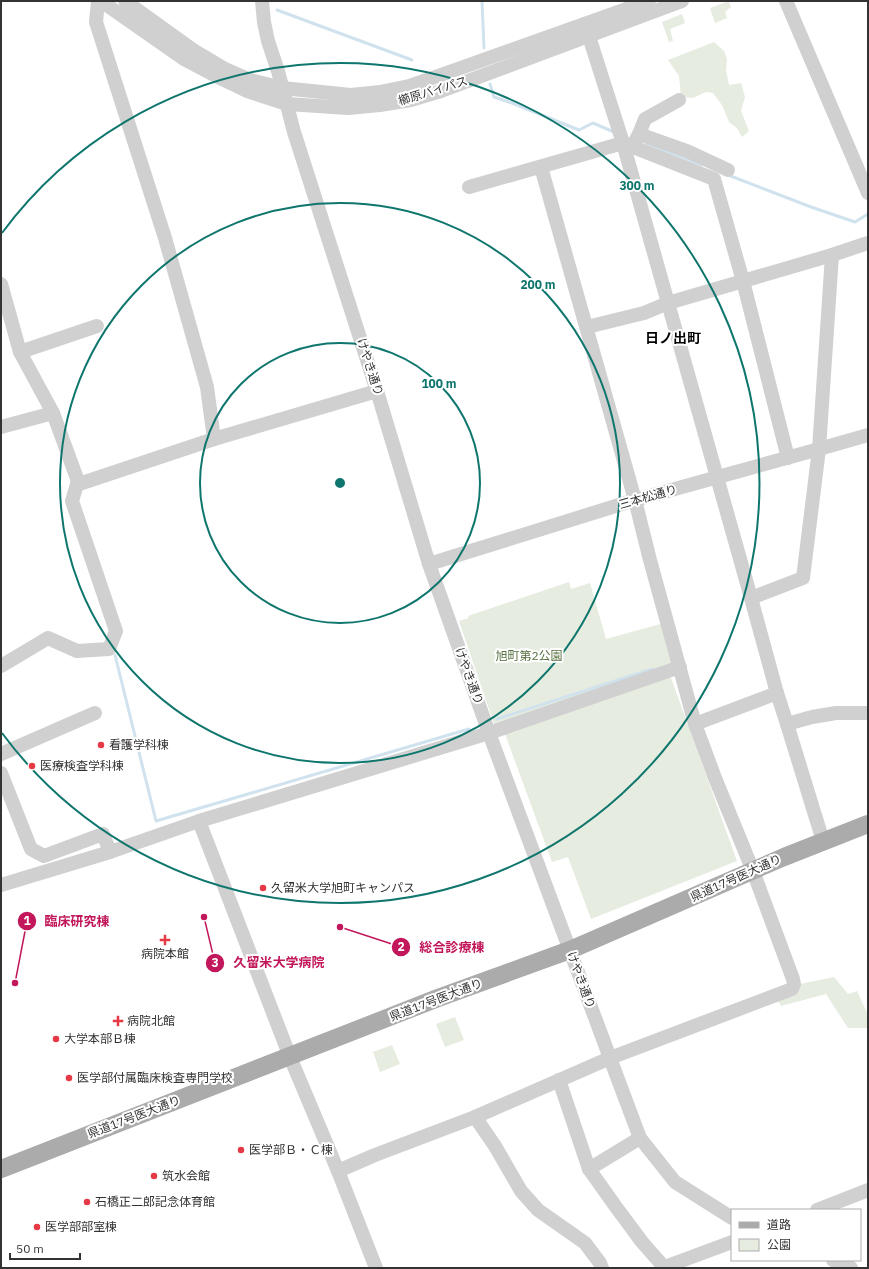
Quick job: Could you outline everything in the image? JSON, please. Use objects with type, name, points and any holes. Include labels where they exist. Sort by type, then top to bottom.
[{"type":"main road","name":"県道17号医大通り","points":[[1,1169],[438,998],[570,950],[784,857],[868,824]]},
{"type":"street","points":[[98,1],[96,22],[165,238],[207,387],[214,439]]},
{"type":"street","name":"櫛原バイパス","points":[[101,1],[184,60],[247,90],[287,104],[348,108],[411,100],[441,91],[587,30],[649,1]]},
{"type":"street","name":"櫛原バイパス","points":[[125,1],[193,50],[225,69],[250,80],[282,88],[351,95],[380,92],[409,86],[682,1]]},
{"type":"street","name":"けやき通り","points":[[262,1],[268,41],[294,132],[378,391],[429,564],[489,733],[640,1138],[675,1182],[731,1217]]},
{"type":"street","points":[[786,1],[864,171],[868,193]]},
{"type":"street","points":[[587,30],[628,145],[668,303],[777,693],[823,841]]},
{"type":"street","points":[[469,187],[628,145],[639,134],[645,119],[679,100]]},
{"type":"street","points":[[639,134],[687,151],[728,170]]},
{"type":"street","points":[[628,145],[714,179],[743,281],[788,458]]},
{"type":"street","points":[[338,1171],[375,1155],[475,1117],[610,1058],[792,989],[794,984],[753,871],[715,778],[695,724],[635,500],[541,167]]},
{"type":"street","points":[[587,327],[644,313],[668,303],[868,243]]},
{"type":"street","points":[[751,598],[803,578],[819,450],[832,255]]},
{"type":"street","points":[[1,284],[20,352],[54,413],[79,484],[214,439],[378,391]]},
{"type":"street","points":[[20,352],[97,326]]},
{"type":"street","points":[[1,427],[54,413]]},
{"type":"street","name":"三本松通り","points":[[429,564],[635,500],[819,450],[868,435]]},
{"type":"street","points":[[1,666],[48,638],[77,651],[109,649],[116,631],[72,501],[78,480]]},
{"type":"street","points":[[1,885],[110,852],[199,821],[489,733],[680,667]]},
{"type":"street","points":[[695,724],[777,693]]},
{"type":"street","points":[[1,754],[95,713]]},
{"type":"street","points":[[787,724],[812,717],[836,713],[868,713]]},
{"type":"street","points":[[1,772],[31,850],[44,856],[103,834],[110,852]]},
{"type":"street","points":[[199,821],[290,1057],[338,1171],[376,1268]]},
{"type":"street","points":[[559,1080],[589,1168],[616,1207],[663,1268],[731,1242]]},
{"type":"street","points":[[475,1117],[495,1146],[521,1191],[538,1210],[585,1243],[602,1268]]},
{"type":"street","points":[[589,1168],[640,1138]]},
{"type":"street","points":[[820,1209],[868,1190]]},
{"type":"street","points":[[835,1261],[851,1268]]},
{"type":"green space","points":[[729,1],[731,7],[725,12],[727,18],[715,23],[710,8]]},
{"type":"green space","points":[[682,14],[685,23],[670,29],[673,41],[669,42],[662,22]]},
{"type":"green space","points":[[714,42],[724,51],[727,59],[726,71],[729,85],[741,83],[745,97],[741,111],[749,131],[742,137],[737,128],[729,122],[722,105],[713,93],[706,92],[693,98],[681,97],[679,76],[668,60]]},
{"type":"green space","name":"旭町第2公園","points":[[569,582],[571,589],[590,583],[606,639],[664,623],[676,665],[494,724],[459,621],[469,618],[468,616]]},
{"type":"green space","points":[[670,675],[737,861],[591,919],[568,857],[552,862],[505,734]]},
{"type":"green space","points":[[834,977],[848,994],[857,991],[868,1015],[868,1030],[867,1028],[848,1028],[826,994],[781,1006],[778,1000],[800,984]]},
{"type":"green space","points":[[455,1017],[464,1040],[445,1047],[436,1024]]},
{"type":"green space","points":[[392,1045],[400,1064],[380,1072],[373,1052]]},
{"type":"waterway","points":[[482,1],[484,48]]},
{"type":"waterway","points":[[277,10],[412,60]]},
{"type":"waterway","points":[[490,84],[494,97],[579,130],[593,123],[614,132]]},
{"type":"waterway","points":[[646,144],[702,165]]},
{"type":"waterway","points":[[728,175],[811,207],[855,222],[868,214]]},
{"type":"waterway","points":[[115,655],[156,821],[469,729]]},
{"type":"waterway","points":[[497,719],[652,669]]},
{"type":"place","name":"看護学科棟","points":[[101,745]]},
{"type":"place","name":"医療検査学科棟","points":[[32,766]]},
{"type":"place","name":"久留米大学旭町キャンパス","points":[[263,888]]},
{"type":"place","name":"久留米大学病院","points":[[204,917]]},
{"type":"place","name":"総合診療棟","points":[[340,927]]},
{"type":"place","name":"病院本館","points":[[165,940]]},
{"type":"place","name":"臨床研究棟","points":[[15,983]]},
{"type":"place","name":"病院北館","points":[[118,1021]]},
{"type":"place","name":"大学本部Ｂ棟","points":[[56,1039]]},
{"type":"place","name":"医学部付属臨床検査専門学校","points":[[69,1078]]},
{"type":"place","name":"医学部Ｂ・Ｃ棟","points":[[241,1150]]},
{"type":"place","name":"筑水会館","points":[[154,1176]]},
{"type":"place","name":"石橋正二郎記念体育館","points":[[87,1202]]},
{"type":"place","name":"医学部部室棟","points":[[37,1227]]},
{"type":"district","name":"日ノ出町","points":[[673,338]]}]
